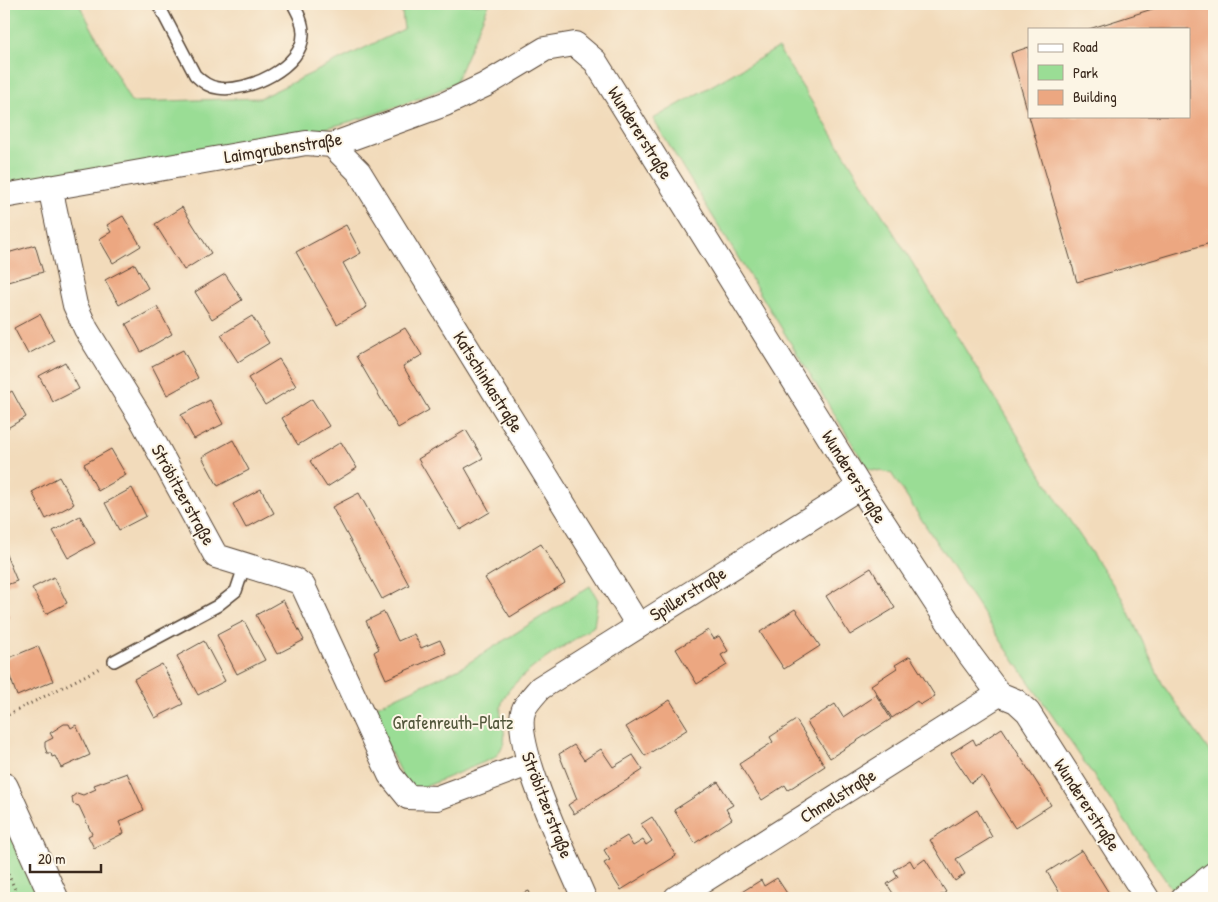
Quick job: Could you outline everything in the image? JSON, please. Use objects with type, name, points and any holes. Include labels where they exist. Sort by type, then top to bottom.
[{"type":"street","name":"Laimgrubenstraße","points":[[4,196],[306,143],[332,145],[445,104],[485,85],[545,49],[575,44]]},
{"type":"street","name":"Wundererstraße","points":[[575,44],[595,61],[860,487],[970,655],[999,694],[1016,701],[1028,712],[1147,898]]},
{"type":"street","name":"Katschinkastraße","points":[[332,145],[359,172],[638,625]]},
{"type":"street","name":"Ströbitzerstraße","points":[[50,187],[76,305],[86,329],[142,420],[216,556],[297,581],[303,586],[390,775],[408,798],[437,798],[528,764]]},
{"type":"street","name":"Spillerstraße","points":[[523,710],[540,688],[860,487]]},
{"type":"street","name":"Chmelstraße","points":[[676,898],[999,694]]},
{"type":"street","name":"Ströbitzerstraße","points":[[523,710],[522,737],[528,764],[584,898]]},
{"type":"street","points":[[4,787],[54,898]]},
{"type":"street","points":[[1183,898],[1214,874]]},
{"type":"lane","points":[[158,4],[195,75],[209,85],[229,89],[246,86],[264,79],[293,58],[301,44],[304,33],[302,22],[293,4]]},
{"type":"lane","points":[[114,660],[217,606],[236,591],[245,564]]},
{"type":"path","points":[[4,717],[114,660]]},
{"type":"path","points":[[4,865],[19,898]]},
{"type":"green space","points":[[4,4],[79,4],[131,102],[260,98],[404,29],[401,4],[489,4],[455,83],[402,105],[291,137],[176,158],[4,183]]},
{"type":"green space","points":[[778,48],[907,254],[1068,518],[1122,598],[1163,685],[1214,758],[1214,863],[1173,891],[1005,647],[891,473],[868,469],[653,119]]},
{"type":"green space","name":"Grafenreuth-Platz","points":[[590,586],[598,600],[594,626],[544,659],[519,679],[510,689],[501,707],[505,735],[504,742],[494,758],[427,786],[418,788],[406,785],[370,709],[462,667]]},
{"type":"green space","points":[[4,821],[39,898],[4,898]]},
{"type":"building","points":[[1168,4],[1214,4],[1214,242],[1077,282],[1030,118],[1190,118],[1190,28],[1092,28]]},
{"type":"building","points":[[1028,47],[1028,112],[1011,53]]},
{"type":"building","points":[[182,207],[211,253],[184,270],[155,224]]},
{"type":"building","points":[[123,216],[141,246],[113,263],[99,239],[111,232],[107,225]]},
{"type":"building","points":[[346,225],[361,253],[343,263],[367,307],[337,324],[296,252]]},
{"type":"building","points":[[35,245],[43,272],[4,283],[4,254]]},
{"type":"building","points":[[135,264],[148,288],[119,305],[105,280]]},
{"type":"building","points":[[225,274],[242,300],[212,319],[195,292]]},
{"type":"building","points":[[157,307],[172,334],[141,352],[126,324]]},
{"type":"building","points":[[40,314],[54,340],[28,354],[14,328]]},
{"type":"building","points":[[252,316],[269,343],[238,362],[221,335]]},
{"type":"building","points":[[405,328],[422,355],[403,366],[429,410],[398,428],[356,356]]},
{"type":"building","points":[[183,350],[198,378],[167,395],[152,366]]},
{"type":"building","points":[[279,359],[296,386],[265,405],[248,378]]},
{"type":"building","points":[[65,362],[79,389],[53,402],[39,376]]},
{"type":"building","points":[[12,391],[26,417],[4,430],[4,396]]},
{"type":"building","points":[[312,399],[329,426],[298,445],[282,418]]},
{"type":"building","points":[[210,400],[223,424],[194,439],[181,415]]},
{"type":"building","points":[[466,430],[483,458],[465,468],[490,512],[460,530],[418,459]]},
{"type":"building","points":[[233,440],[249,470],[218,486],[202,457]]},
{"type":"building","points":[[341,442],[357,468],[327,487],[310,461]]},
{"type":"building","points":[[111,449],[126,475],[98,491],[84,464]]},
{"type":"building","points":[[59,477],[74,504],[46,519],[32,492]]},
{"type":"building","points":[[132,488],[146,516],[119,530],[105,503]]},
{"type":"building","points":[[261,489],[274,513],[246,528],[233,504]]},
{"type":"building","points":[[359,493],[409,585],[382,599],[332,507]]},
{"type":"building","points":[[80,516],[95,543],[68,558],[53,531]]},
{"type":"building","points":[[541,544],[565,583],[510,617],[485,578]]},
{"type":"building","points":[[4,550],[17,581],[4,586]]},
{"type":"building","points":[[871,568],[895,608],[850,635],[826,596]]},
{"type":"building","points":[[54,577],[67,603],[46,614],[32,588]]},
{"type":"building","points":[[283,600],[304,640],[277,654],[256,615]]},
{"type":"building","points":[[4,604],[10,618],[4,620]]},
{"type":"building","points":[[795,609],[820,646],[784,669],[760,632]]},
{"type":"building","points":[[384,612],[398,641],[414,634],[421,648],[440,640],[446,653],[386,679],[374,652],[379,649],[366,621]]},
{"type":"building","points":[[244,621],[265,660],[237,674],[217,635]]},
{"type":"building","points":[[708,630],[714,639],[719,636],[728,651],[721,655],[727,665],[697,684],[676,649]]},
{"type":"building","points":[[204,641],[225,681],[198,695],[177,656]]},
{"type":"building","points":[[38,646],[53,681],[17,696],[4,660]]},
{"type":"building","points":[[910,656],[935,696],[920,705],[917,701],[892,718],[871,685],[897,668],[895,665]]},
{"type":"building","points":[[162,664],[183,704],[155,718],[134,679]]},
{"type":"building","points":[[876,695],[891,719],[830,758],[807,722],[835,704],[843,717]]},
{"type":"building","points":[[670,700],[688,729],[645,756],[626,727]]},
{"type":"building","points":[[796,720],[825,766],[788,790],[785,785],[762,800],[739,764],[773,742],[770,737]]},
{"type":"building","points":[[64,724],[69,724],[71,728],[76,725],[90,755],[61,768],[55,756],[52,757],[51,753],[47,753],[45,742],[53,738],[50,733]]},
{"type":"building","points":[[1002,728],[1051,805],[1015,828],[982,776],[971,783],[951,753],[973,739],[976,745]]},
{"type":"building","points":[[574,745],[584,760],[601,749],[613,767],[633,755],[643,770],[574,814],[568,805],[577,799],[559,754]]},
{"type":"building","points":[[127,773],[144,810],[119,822],[124,833],[94,848],[88,836],[92,834],[79,806],[73,804],[72,797],[77,793],[83,795],[96,789],[94,785]]},
{"type":"building","points":[[718,782],[733,805],[726,809],[732,819],[695,843],[674,810]]},
{"type":"building","points":[[977,810],[992,837],[956,859],[965,874],[955,881],[930,840]]},
{"type":"building","points":[[652,817],[676,856],[621,890],[604,863],[610,860],[604,850],[627,836],[633,846],[643,840],[646,845],[652,841],[641,824]]},
{"type":"building","points":[[1082,850],[1112,898],[1063,898],[1047,872]]},
{"type":"building","points":[[925,859],[946,892],[936,898],[896,898],[887,884],[898,877],[894,870],[910,860],[914,867]]},
{"type":"building","points":[[777,878],[790,898],[743,898],[740,893],[761,880],[764,886]]},
{"type":"building","points":[[529,891],[532,898],[511,898]]}]
